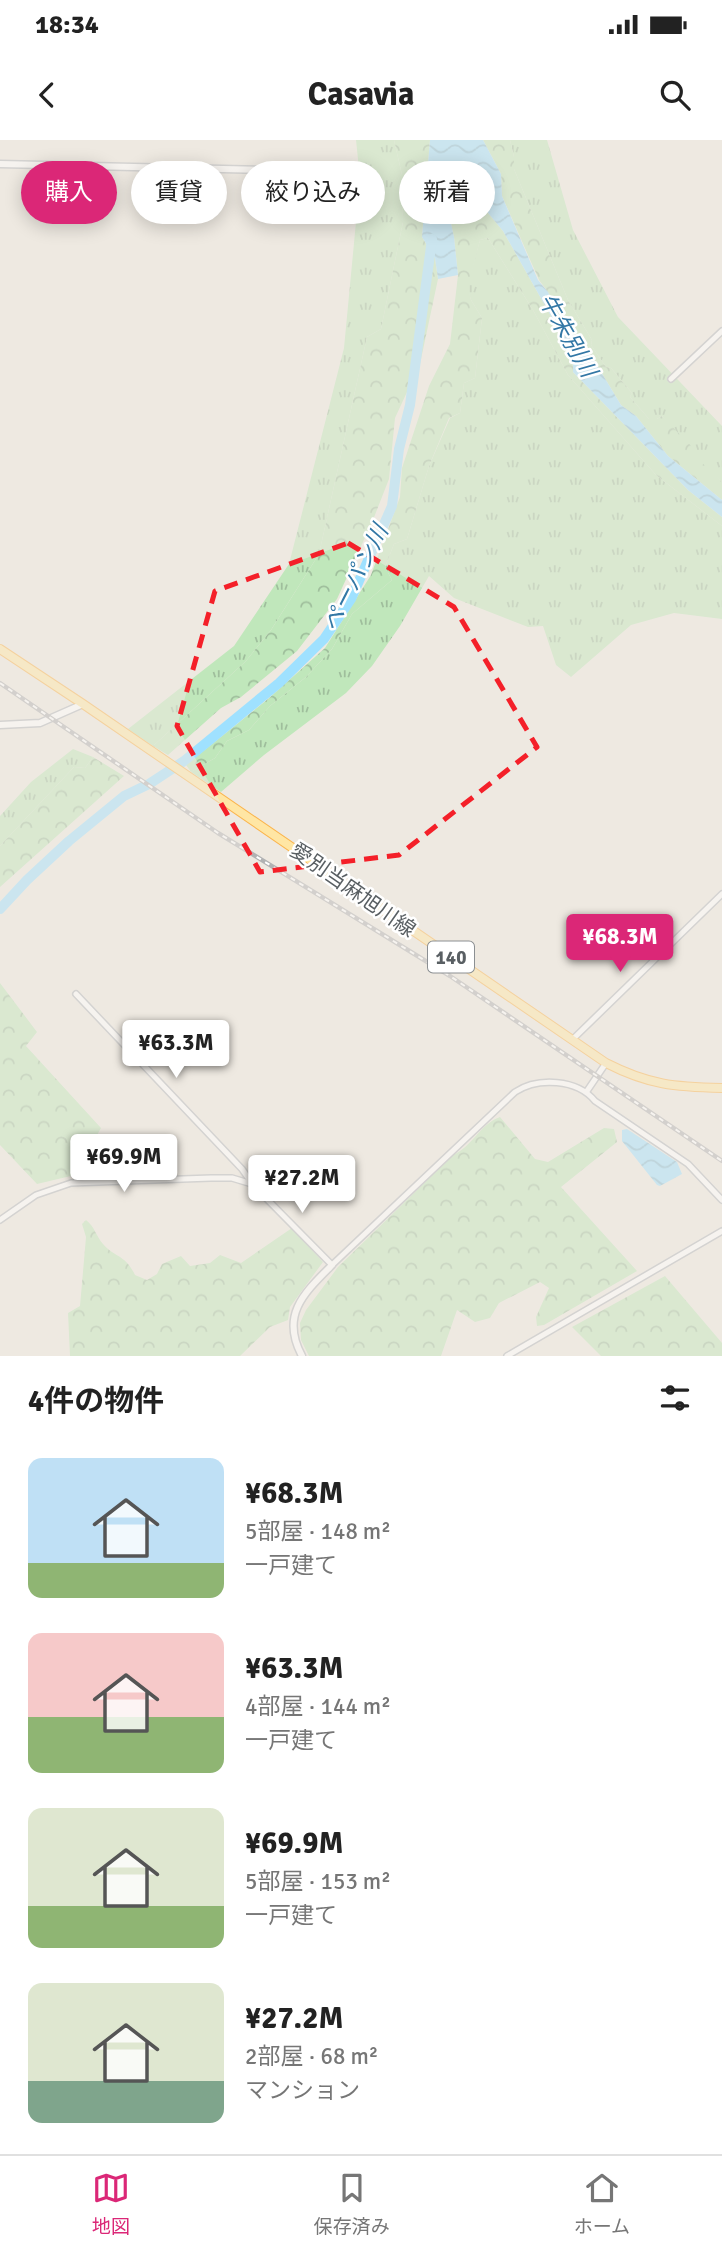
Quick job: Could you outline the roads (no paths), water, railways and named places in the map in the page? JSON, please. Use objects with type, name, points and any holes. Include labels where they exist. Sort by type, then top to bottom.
[{"type":"main road","name":"愛別当麻旭川線","points":[[0,649],[606,1063],[655,1084],[722,1088]]},
{"type":"street","points":[[0,164],[241,169]]},
{"type":"street","points":[[671,379],[722,331]]},
{"type":"street","points":[[0,725],[40,723],[83,704]]},
{"type":"street","points":[[572,1040],[722,894]]},
{"type":"street","points":[[76,994],[242,1169],[253,1185],[332,1265]]},
{"type":"street","points":[[587,1091],[606,1063]]},
{"type":"street","points":[[302,1356],[293,1331],[296,1308],[306,1291],[521,1088],[539,1082],[573,1086],[587,1091],[595,1101],[688,1164],[722,1200]]},
{"type":"street","points":[[0,1220],[36,1195],[71,1183],[232,1178],[253,1185]]},
{"type":"street","points":[[507,1356],[722,1231]]},
{"type":"water","name":"牛朱別川","points":[[430,140],[483,140],[494,161],[428,161]]},
{"type":"water","name":"牛朱別川","points":[[495,163],[501,174],[502,196],[538,280],[548,292],[561,320],[592,357],[621,405],[636,416],[668,456],[722,500],[722,517],[688,490],[573,372],[573,364],[556,325],[495,221]]},
{"type":"water","name":"牛朱別川","points":[[423,224],[451,224],[458,275],[438,279],[435,258],[422,237]]},
{"type":"water","points":[[627,1129],[677,1162],[682,1174],[660,1186],[657,1185],[622,1141],[622,1130]]},
{"type":"waterway","name":"ペーパン川","points":[[0,909],[69,841],[124,796],[149,784],[184,761],[279,683],[324,639],[351,599],[392,506],[399,449],[410,405],[432,239]]},
{"type":"railway","points":[[0,683],[218,833],[450,976],[722,1161]]}]
